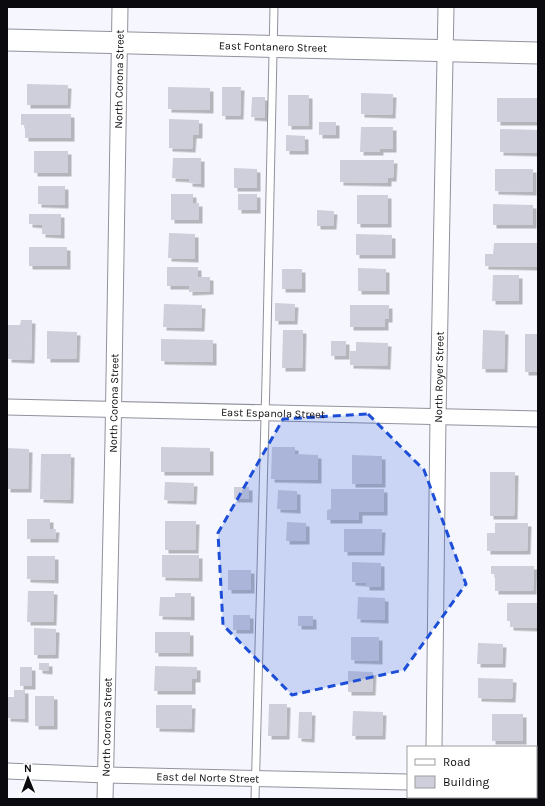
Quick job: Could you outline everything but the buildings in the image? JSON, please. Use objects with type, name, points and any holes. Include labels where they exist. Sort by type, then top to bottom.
[{"type":"main road","name":"East Fontanero Street","points":[[7,40],[118,44],[273,46],[538,53]]},
{"type":"street","name":"North Corona Street","points":[[105,799],[113,409],[118,44],[120,7]]},
{"type":"street","name":"North Royer Street","points":[[434,746],[438,417],[446,7]]},
{"type":"street","name":"East Espanola Street","points":[[7,407],[538,419]]},
{"type":"street","name":"East del Norte Street","points":[[7,771],[106,775],[407,782]]},
{"type":"lane","points":[[255,799],[274,7]]},
{"type":"highlighted area","points":[[368,414],[424,470],[466,584],[404,670],[292,695],[223,625],[218,533],[283,419]]}]
